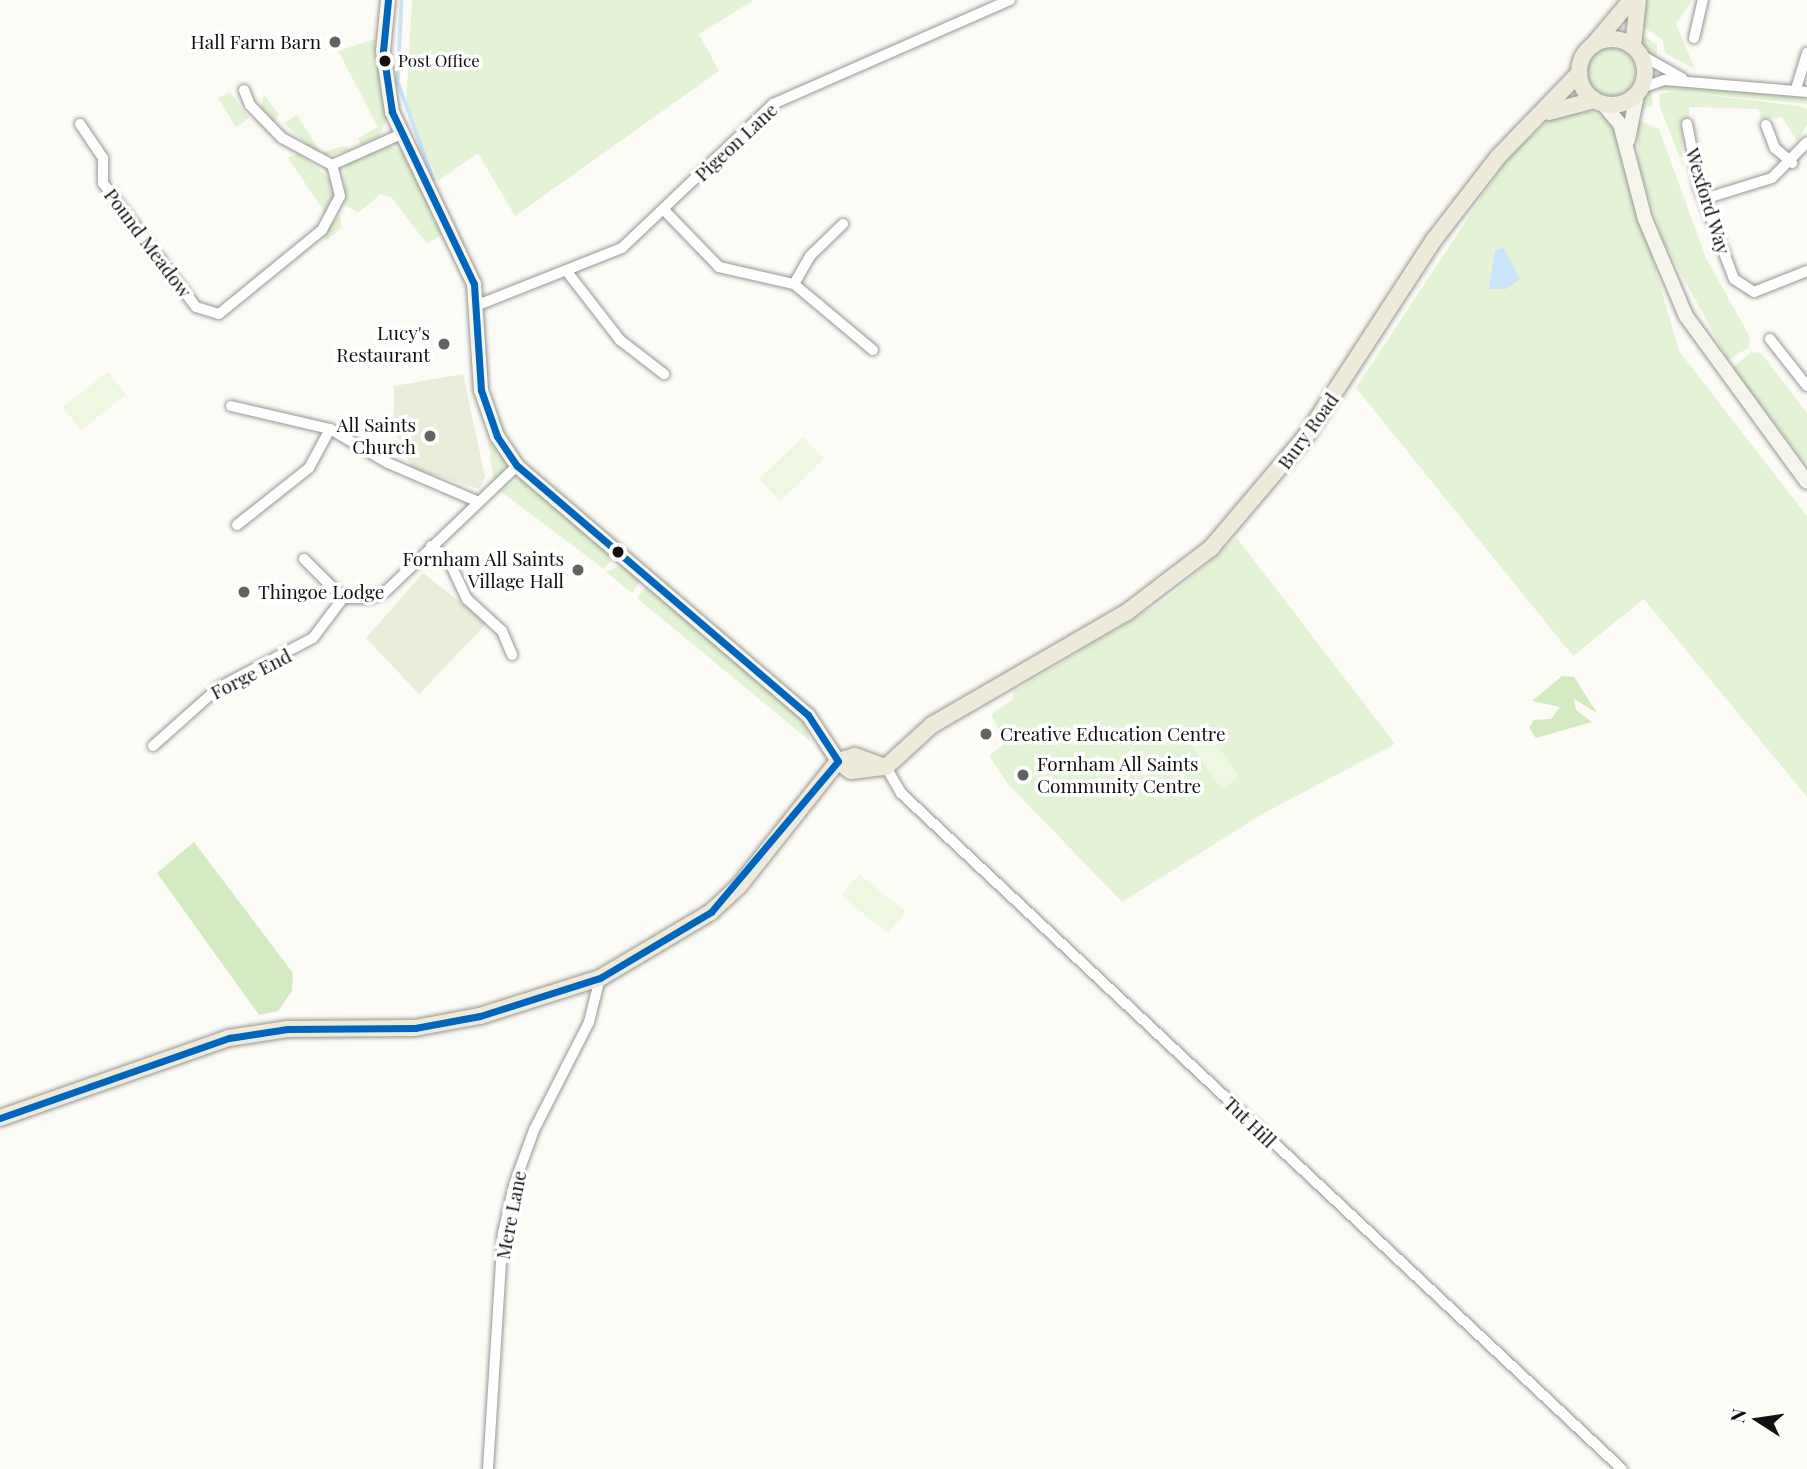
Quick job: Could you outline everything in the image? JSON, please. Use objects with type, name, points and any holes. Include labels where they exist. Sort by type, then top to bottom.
[{"type":"main road","points":[[388,0],[384,72],[398,135],[465,260],[478,305],[481,390],[497,436],[517,466],[808,715],[838,761],[851,771],[886,767]]},
{"type":"main road","points":[[1631,0],[1595,44],[1579,73],[1628,145],[1648,231],[1686,316],[1807,482]]},
{"type":"main road","points":[[1628,145],[1639,91],[1638,0]]},
{"type":"main road","points":[[1595,44],[1614,39],[1637,51]]},
{"type":"main road","name":"Bury Road","points":[[886,767],[932,726],[1175,580],[1211,548],[1306,436],[1433,241],[1579,73]]},
{"type":"main road","points":[[1540,115],[1639,91]]},
{"type":"main road","points":[[0,1118],[229,1038],[287,1029],[415,1028],[480,1016],[600,978],[690,926],[739,887],[838,761]]},
{"type":"street","name":"Pigeon Lane","points":[[478,305],[568,273],[622,248],[774,104],[1010,0]]},
{"type":"street","points":[[1694,38],[1703,0]]},
{"type":"street","points":[[1637,51],[1689,81]]},
{"type":"street","points":[[1796,89],[1807,53]]},
{"type":"street","points":[[1639,91],[1689,81],[1807,92]]},
{"type":"street","points":[[244,90],[250,106],[282,138],[332,166],[398,135]]},
{"type":"street","name":"Pound Meadow","points":[[80,124],[103,158],[103,183],[196,307],[210,315],[230,307],[333,218],[340,197],[332,166]]},
{"type":"street","name":"Wexford Way","points":[[1687,124],[1704,199],[1722,253],[1747,292],[1807,271]]},
{"type":"street","points":[[1766,125],[1775,148],[1792,163]]},
{"type":"street","points":[[1704,199],[1772,178],[1792,163],[1807,142]]},
{"type":"street","points":[[664,210],[719,267],[794,284],[873,350]]},
{"type":"street","points":[[794,284],[810,256],[843,224]]},
{"type":"street","points":[[568,273],[620,340],[664,374]]},
{"type":"street","points":[[1770,339],[1807,386]]},
{"type":"street","points":[[231,405],[330,429],[388,463],[474,500]]},
{"type":"street","points":[[237,525],[309,468],[330,429]]},
{"type":"street","points":[[304,559],[343,598],[385,592],[474,500],[517,466]]},
{"type":"street","points":[[431,546],[450,563],[467,599],[502,631],[512,655]]},
{"type":"street","name":"Forge End","points":[[153,746],[218,688],[313,638],[343,598]]},
{"type":"street","name":"Tut Hill","points":[[886,767],[901,793],[1622,1469]]},
{"type":"street","name":"Mere Lane","points":[[488,1469],[502,1247],[512,1197],[534,1130],[589,1022],[600,978]]},
{"type":"green space","points":[[412,0],[754,0],[699,34],[719,71],[515,216],[478,153],[438,181],[406,106]]},
{"type":"green space","points":[[1645,0],[1692,0],[1676,24],[1695,69],[1665,53],[1663,40],[1643,27]]},
{"type":"green space","points":[[1640,33],[1657,45],[1657,62],[1639,43]]},
{"type":"green space","points":[[375,39],[375,66],[384,65],[387,118],[379,136],[361,145],[358,138],[378,127],[338,51]]},
{"type":"green space","points":[[1611,48],[1620,49],[1628,55],[1634,63],[1634,81],[1628,89],[1620,95],[1611,96],[1602,95],[1594,89],[1588,81],[1587,72],[1588,63],[1594,55],[1602,49]]},
{"type":"green space","points":[[1659,85],[1782,92],[1807,99],[1807,104],[1659,90]]},
{"type":"green space","points":[[1651,87],[1653,105],[1637,112],[1643,96]]},
{"type":"green space","points":[[1676,91],[1800,106],[1807,109],[1807,125],[1797,141],[1782,117],[1761,119],[1759,109],[1689,107],[1689,121],[1681,122],[1683,166],[1660,107],[1659,94]]},
{"type":"green space","points":[[230,92],[249,118],[236,127],[218,98]]},
{"type":"green space","points":[[264,94],[279,115],[272,124],[261,108]]},
{"type":"green space","points":[[1589,111],[1613,121],[1679,351],[1807,516],[1807,797],[1644,599],[1573,656],[1356,388],[1510,154],[1556,115]]},
{"type":"green space","points":[[297,115],[321,153],[343,146],[353,150],[320,157],[284,123]]},
{"type":"green space","points":[[1637,120],[1659,129],[1706,258],[1750,337],[1748,348],[1728,360],[1663,240],[1639,167]]},
{"type":"green space","points":[[382,144],[407,152],[435,206],[428,210],[443,234],[427,244],[392,198],[381,194],[358,213],[344,204],[345,164]]},
{"type":"green space","points":[[299,153],[331,180],[336,196],[328,217],[288,158]]},
{"type":"green space","points":[[340,215],[341,228],[327,240],[320,232]]},
{"type":"green space","points":[[1752,352],[1761,353],[1807,413],[1807,465],[1732,368]]},
{"type":"green space","points":[[108,372],[126,395],[81,430],[63,407]]},
{"type":"green space","points":[[463,374],[485,477],[479,489],[412,468],[394,430],[394,386]]},
{"type":"green space","points":[[803,437],[824,459],[780,501],[759,479]]},
{"type":"green space","points":[[488,440],[504,460],[503,474],[494,481]]},
{"type":"green space","points":[[521,478],[615,556],[604,569],[500,491]]},
{"type":"green space","points":[[1237,538],[1395,744],[1264,813],[1122,902],[1008,784],[989,756],[1005,743],[991,714],[1012,700],[1013,692],[1165,600]]},
{"type":"green space","points":[[624,564],[641,579],[632,593],[606,572]]},
{"type":"green space","points":[[423,573],[487,623],[419,694],[366,638]]},
{"type":"green space","points":[[647,585],[804,719],[810,741],[637,598]]},
{"type":"green space","points":[[1562,676],[1574,677],[1597,713],[1574,699],[1576,710],[1592,722],[1536,738],[1529,728],[1534,720],[1551,719],[1560,707],[1532,701]]},
{"type":"green space","points":[[1207,731],[1239,777],[1222,789],[1190,743]]},
{"type":"green space","points":[[194,842],[293,973],[292,991],[278,1011],[259,1015],[157,873]]},
{"type":"green space","points":[[859,874],[906,912],[888,934],[841,896]]},
{"type":"water","points":[[1504,248],[1520,279],[1506,289],[1489,289],[1495,250]]},
{"type":"waterway","points":[[402,0],[398,82],[434,180]]},
{"type":"transit line","points":[[0,1118],[229,1038],[287,1029],[415,1028],[480,1016],[600,978],[711,912],[838,761],[808,715],[517,466],[497,436],[481,390],[474,284],[392,112],[383,51],[388,0]]},
{"type":"place","name":"Hall Farm Barn","points":[[335,42]]},
{"type":"place","name":"Post Office","points":[[385,61]]},
{"type":"place","name":"Lucy's Restaurant","points":[[444,344]]},
{"type":"place","name":"All Saints Church","points":[[430,436]]},
{"type":"place","name":"Fornham All Saints Village Hall","points":[[578,570]]},
{"type":"place","name":"Thingoe Lodge","points":[[244,592]]},
{"type":"place","name":"Creative Education Centre","points":[[986,734]]},
{"type":"place","name":"Fornham All Saints Community Centre","points":[[1023,775]]}]
